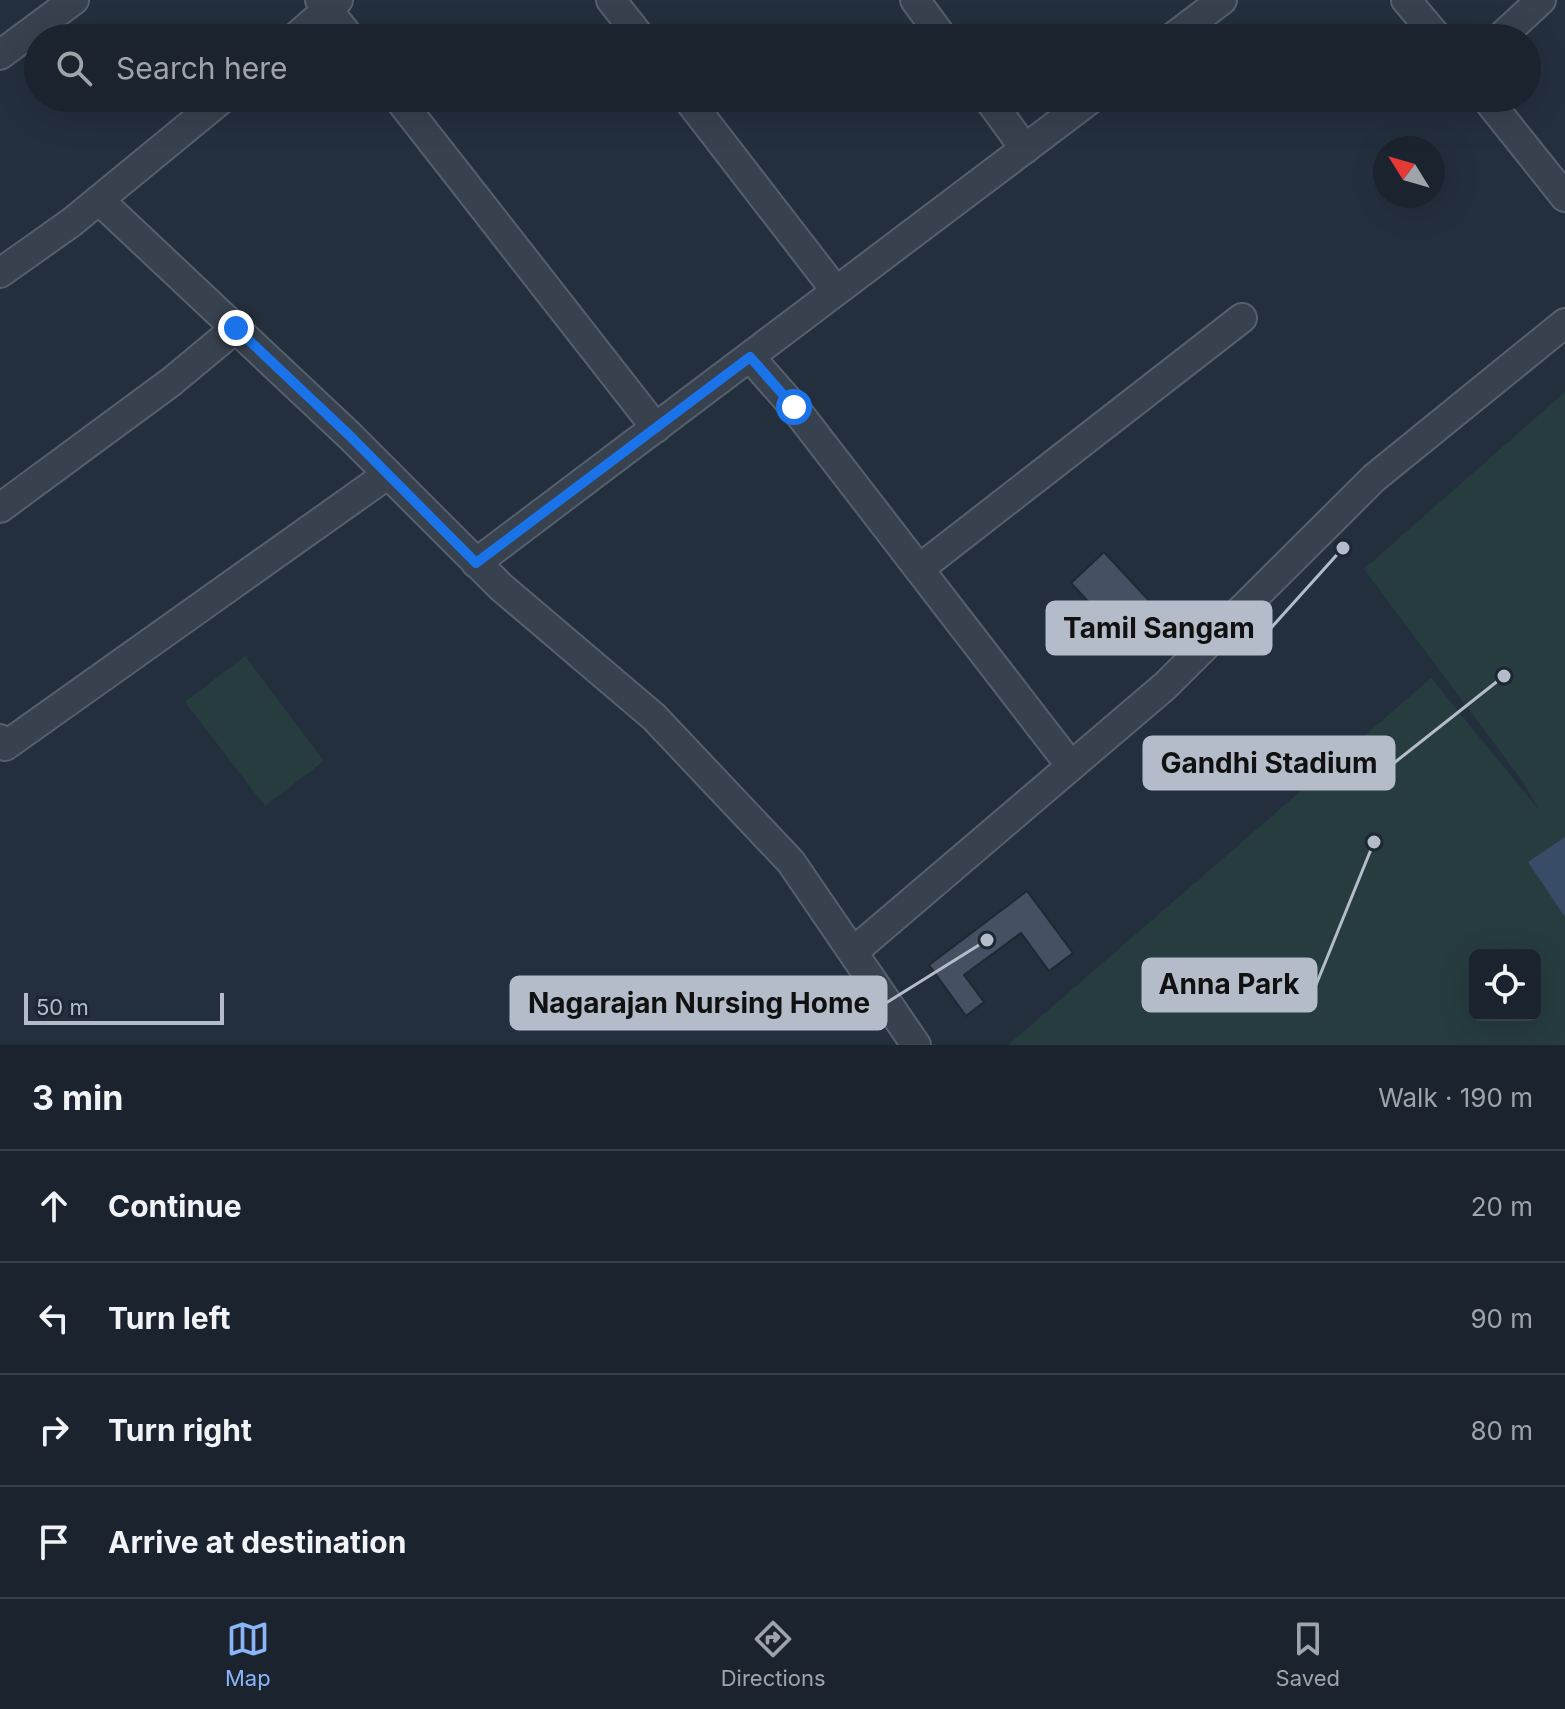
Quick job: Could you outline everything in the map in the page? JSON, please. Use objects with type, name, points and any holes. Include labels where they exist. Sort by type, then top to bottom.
[{"type":"street","points":[[42,24],[74,0]]},
{"type":"street","points":[[611,0],[630,24]]},
{"type":"street","points":[[915,0],[933,24]]},
{"type":"street","points":[[1190,24],[1222,0]]},
{"type":"street","points":[[1406,0],[1426,24]]},
{"type":"street","points":[[1515,24],[1541,0]]},
{"type":"street","points":[[309,24],[329,3],[342,24]]},
{"type":"street","points":[[0,55],[24,37]]},
{"type":"street","points":[[0,273],[72,222],[206,112]]},
{"type":"street","points":[[409,112],[656,428]]},
{"type":"street","points":[[698,112],[836,291]]},
{"type":"street","points":[[998,112],[1025,149]]},
{"type":"street","points":[[476,563],[1074,112]]},
{"type":"street","points":[[1497,112],[1565,197]]},
{"type":"street","points":[[99,200],[388,474],[501,587],[654,717],[791,862],[916,1045]]},
{"type":"street","points":[[919,569],[1242,318]]},
{"type":"street","points":[[853,952],[1165,686],[1374,478],[1565,323]]},
{"type":"street","points":[[0,508],[171,382],[236,328]]},
{"type":"street","points":[[750,357],[794,407],[1071,766]]},
{"type":"street","points":[[0,739],[5,746],[388,474]]},
{"type":"green space","points":[[1565,392],[1565,1045],[1008,1045],[1431,678],[1539,810],[1523,782],[1364,569]]},
{"type":"green space","points":[[245,656],[324,761],[265,806],[185,702]]},
{"type":"water","points":[[1565,837],[1565,917],[1528,862]]},
{"type":"building","points":[[1104,552],[1154,606],[1121,637],[1071,583]]},
{"type":"building","points":[[1027,891],[1073,953],[1049,971],[1021,933],[964,975],[984,1002],[966,1016],[929,965]]},
{"type":"place","name":"Tamil Sangam","points":[[1343,548]]},
{"type":"place","name":"Gandhi Stadium","points":[[1504,676]]},
{"type":"place","name":"Anna Park","points":[[1374,842]]},
{"type":"place","name":"Nagarajan Nursing Home","points":[[987,940]]},
{"type":"route","points":[[236,328],[350,436],[476,563],[750,357],[794,407]]}]
